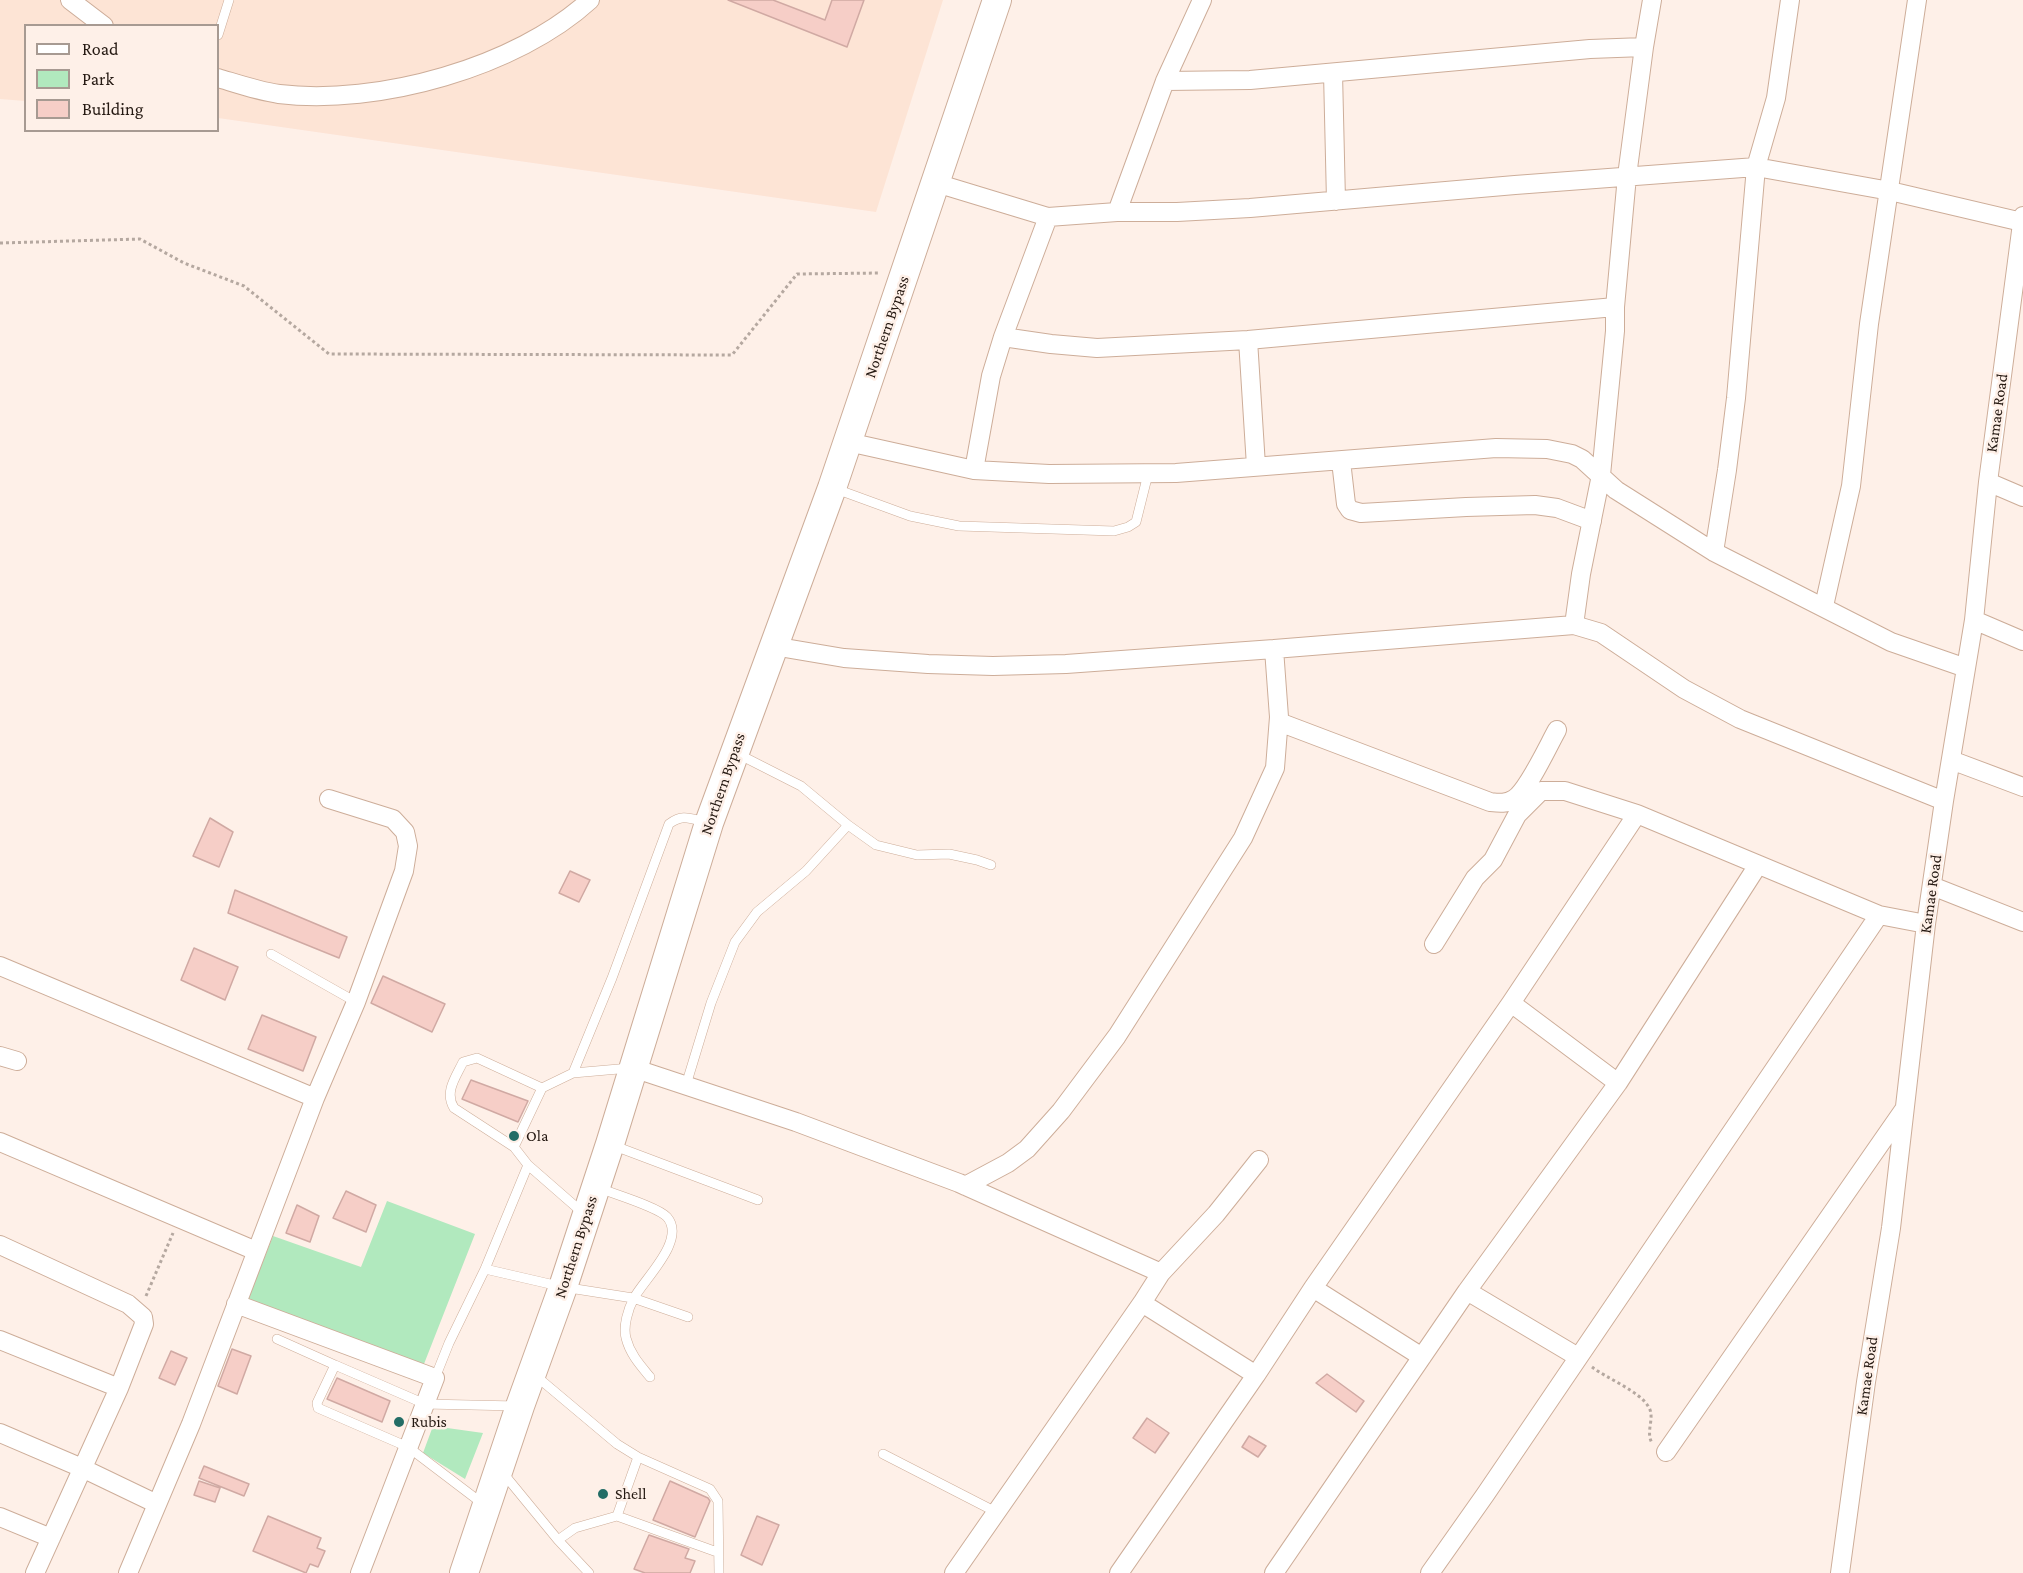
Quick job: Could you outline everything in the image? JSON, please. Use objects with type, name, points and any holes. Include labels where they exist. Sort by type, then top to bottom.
[{"type":"main road","name":"Northern Bypass","points":[[464,1573],[610,1144],[733,752],[832,488],[997,0]]},
{"type":"street","points":[[70,0],[101,24]]},
{"type":"street","points":[[219,78],[279,94],[311,95],[374,91],[414,84],[451,75],[489,61],[556,26],[590,0]]},
{"type":"street","points":[[1117,212],[1165,81],[1202,0]]},
{"type":"street","points":[[1574,625],[1601,475],[1627,176],[1644,47],[1653,0]]},
{"type":"street","points":[[1714,552],[1736,398],[1756,167],[1776,98],[1790,0]]},
{"type":"street","points":[[1824,606],[1851,486],[1869,324],[1917,0]]},
{"type":"street","points":[[1165,81],[1250,80],[1590,49],[1644,47]]},
{"type":"street","points":[[1334,73],[1336,201]]},
{"type":"street","points":[[936,183],[1048,217],[1117,212],[1177,213],[1756,167],[1890,191],[2023,219]]},
{"type":"street","points":[[975,470],[991,376],[1003,337],[1048,217]]},
{"type":"street","name":"Kamae Road","points":[[1840,1573],[1866,1382],[1891,1228],[1926,924],[1974,620],[1988,482],[2015,350],[2023,219]]},
{"type":"street","points":[[1003,337],[1096,348],[1248,340],[1615,307]]},
{"type":"street","points":[[1248,340],[1256,466]]},
{"type":"street","points":[[848,442],[975,470],[1049,474],[1176,473],[1496,448],[1547,449],[1572,454],[1582,459],[1616,490],[1714,552],[1891,642],[1966,668]]},
{"type":"street","points":[[1341,461],[1346,504],[1350,510],[1361,513],[1535,505],[1557,508],[1592,521]]},
{"type":"street","points":[[1988,482],[2023,498]]},
{"type":"street","points":[[1974,620],[2023,640]]},
{"type":"street","points":[[773,646],[844,658],[993,666],[1066,664],[1574,625],[1601,633],[1684,689],[1740,719],[1944,801]]},
{"type":"street","points":[[965,1186],[1008,1163],[1028,1149],[1061,1111],[1117,1036],[1243,837],[1275,768],[1279,722],[1274,649]]},
{"type":"street","points":[[1279,722],[1490,802],[1506,803],[1516,798],[1528,782],[1557,730]]},
{"type":"street","points":[[1951,760],[2023,787]]},
{"type":"street","points":[[1434,944],[1475,878],[1493,860],[1517,815],[1541,790],[1565,791],[1637,814],[1879,915],[1926,924]]},
{"type":"street","points":[[128,1573],[191,1424],[315,1098],[357,1002],[404,872],[408,846],[405,832],[393,819],[329,799]]},
{"type":"street","points":[[1119,1573],[1511,1003],[1637,814]]},
{"type":"street","points":[[1274,1573],[1467,1291],[1618,1083],[1758,865]]},
{"type":"street","points":[[1932,886],[2023,922]]},
{"type":"street","points":[[1430,1573],[1879,915]]},
{"type":"street","points":[[0,966],[315,1098]]},
{"type":"street","points":[[1511,1003],[1618,1083]]},
{"type":"street","points":[[633,1068],[796,1122],[965,1186],[1161,1272]]},
{"type":"street","points":[[1665,1452],[1904,1110]]},
{"type":"street","points":[[0,1142],[256,1251]]},
{"type":"street","points":[[954,1573],[1142,1303],[1161,1272],[1216,1214],[1259,1160]]},
{"type":"street","points":[[0,1245],[128,1304],[139,1312],[144,1324],[119,1388],[35,1573]]},
{"type":"street","points":[[1313,1288],[1422,1357]]},
{"type":"street","points":[[1467,1291],[1578,1357]]},
{"type":"street","points":[[1142,1303],[1256,1375]]},
{"type":"street","points":[[236,1304],[435,1378],[360,1573]]},
{"type":"street","points":[[0,1340],[119,1388]]},
{"type":"street","points":[[0,1433],[82,1468],[157,1504]]},
{"type":"street","points":[[0,1517],[51,1538]]},
{"type":"lane","points":[[219,31],[229,0]]},
{"type":"lane","points":[[832,488],[910,516],[959,526],[1114,531],[1136,522],[1148,474]]},
{"type":"lane","points":[[733,752],[801,786],[876,845],[916,855],[949,854],[991,865]]},
{"type":"lane","points":[[573,1073],[612,978],[669,824],[677,818],[687,817],[709,823]]},
{"type":"lane","points":[[686,1085],[711,1003],[735,942],[757,912],[806,871],[848,825]]},
{"type":"lane","points":[[271,954],[357,1002]]},
{"type":"lane","points":[[542,1088],[477,1058],[463,1062],[449,1094],[454,1108],[514,1147],[528,1165],[586,1216]]},
{"type":"lane","points":[[514,1147],[542,1088],[573,1073],[633,1068]]},
{"type":"lane","points":[[610,1144],[758,1200]]},
{"type":"lane","points":[[435,1378],[449,1343],[485,1269],[528,1165]]},
{"type":"lane","points":[[595,1187],[650,1208],[667,1217],[672,1227],[672,1238],[667,1251],[633,1298],[626,1319],[625,1336],[632,1354],[650,1377]]},
{"type":"lane","points":[[485,1269],[563,1287],[633,1298],[688,1317]]},
{"type":"lane","points":[[277,1339],[425,1404],[520,1406]]},
{"type":"lane","points":[[335,1365],[317,1403],[318,1408],[408,1447],[488,1507]]},
{"type":"lane","points":[[532,1373],[617,1444],[638,1457],[710,1489],[717,1501],[719,1518],[717,1552],[719,1573]]},
{"type":"lane","points":[[883,1454],[996,1512]]},
{"type":"lane","points":[[616,1516],[638,1457]]},
{"type":"lane","points":[[499,1469],[558,1540],[589,1573]]},
{"type":"lane","points":[[558,1540],[575,1528],[616,1516],[717,1552]]},
{"type":"path","points":[[0,243],[140,239],[184,263],[244,286],[329,354],[732,355],[797,274],[906,273]]},
{"type":"path","points":[[139,1312],[179,1218]]},
{"type":"path","points":[[1578,1357],[1632,1392],[1648,1406],[1651,1414],[1648,1436],[1656,1448],[1665,1452]]},
{"type":"shaded area","points":[[0,0],[943,0],[876,212],[219,118],[219,24],[24,24],[24,101],[0,99]]},
{"type":"green space","points":[[387,1201],[475,1234],[422,1369],[247,1302],[273,1236],[361,1267]]},
{"type":"green space","points":[[433,1426],[483,1433],[465,1479],[423,1453]]},
{"type":"building","points":[[728,0],[773,0],[825,20],[832,0],[864,0],[847,47]]},
{"type":"building","points":[[210,818],[233,832],[219,867],[193,856]]},
{"type":"building","points":[[570,871],[590,880],[579,902],[559,893]]},
{"type":"building","points":[[235,890],[347,937],[339,958],[228,913]]},
{"type":"building","points":[[194,948],[238,967],[225,1000],[181,980]]},
{"type":"building","points":[[383,976],[445,1004],[432,1032],[371,1003]]},
{"type":"building","points":[[262,1015],[316,1037],[303,1071],[248,1049]]},
{"type":"building","points":[[471,1080],[528,1101],[518,1122],[462,1099]]},
{"type":"building","points":[[346,1191],[376,1205],[366,1232],[333,1218]]},
{"type":"building","points":[[297,1205],[319,1216],[310,1242],[286,1233]]},
{"type":"building","points":[[232,1349],[251,1356],[237,1394],[218,1386]]},
{"type":"building","points":[[171,1351],[187,1358],[175,1385],[159,1378]]},
{"type":"building","points":[[1327,1374],[1364,1401],[1356,1412],[1316,1383]]},
{"type":"building","points":[[337,1378],[390,1401],[382,1422],[327,1399]]},
{"type":"building","points":[[1147,1418],[1169,1433],[1155,1453],[1133,1438]]},
{"type":"building","points":[[1249,1436],[1266,1446],[1258,1457],[1242,1447]]},
{"type":"building","points":[[204,1466],[249,1484],[244,1496],[199,1478]]},
{"type":"building","points":[[199,1481],[220,1488],[215,1502],[194,1495]]},
{"type":"building","points":[[670,1481],[710,1501],[695,1537],[653,1520]]},
{"type":"building","points":[[268,1516],[321,1538],[317,1548],[325,1551],[318,1567],[310,1564],[306,1573],[253,1551]]},
{"type":"building","points":[[757,1516],[779,1525],[762,1565],[741,1555]]},
{"type":"building","points":[[649,1535],[689,1549],[685,1558],[695,1561],[690,1573],[645,1573],[634,1569]]},
{"type":"place","name":"Ola","points":[[514,1136]]},
{"type":"place","name":"Rubis","points":[[399,1422]]},
{"type":"place","name":"Shell","points":[[603,1494]]}]
